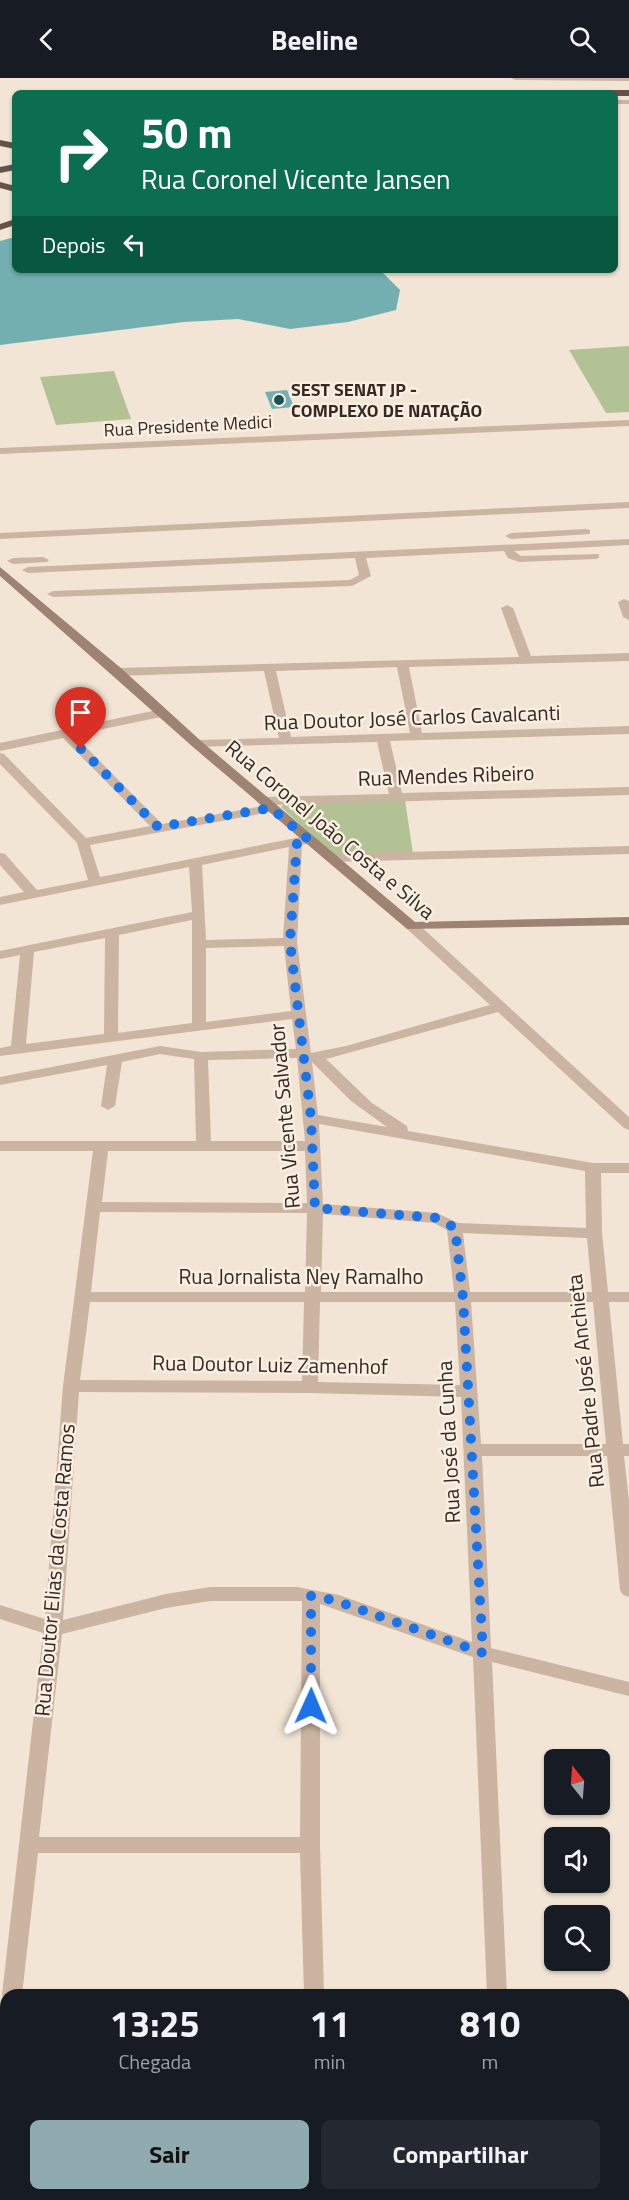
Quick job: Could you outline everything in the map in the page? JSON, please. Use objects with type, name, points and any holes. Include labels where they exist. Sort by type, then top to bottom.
[{"type":"main road","name":"Rua Coronel João Costa e Silva","points":[[0,570],[267,805],[303,841],[331,858],[412,926]]},
{"type":"main road","points":[[412,926],[629,921]]},
{"type":"street","points":[[515,78],[629,79]]},
{"type":"street","points":[[582,90],[597,80]]},
{"type":"street","points":[[597,80],[629,94]]},
{"type":"street","name":"Rua Presidente Medici","points":[[0,451],[629,423]]},
{"type":"street","points":[[0,536],[629,505]]},
{"type":"street","points":[[575,508],[587,537]]},
{"type":"street","points":[[13,561],[629,534]]},
{"type":"street","points":[[28,570],[506,546],[587,537],[629,542]]},
{"type":"street","points":[[506,546],[512,556],[519,559],[595,555]]},
{"type":"street","points":[[53,594],[352,583],[365,576],[360,554]]},
{"type":"street","points":[[624,602],[629,618]]},
{"type":"street","points":[[507,608],[526,660]]},
{"type":"street","points":[[118,672],[629,657]]},
{"type":"street","points":[[402,664],[417,738]]},
{"type":"street","points":[[269,667],[286,741]]},
{"type":"street","points":[[0,747],[162,713]]},
{"type":"street","name":"Rua Doutor José Carlos Cavalcanti","points":[[197,744],[629,730]]},
{"type":"street","points":[[65,733],[158,827]]},
{"type":"street","points":[[383,739],[396,796]]},
{"type":"street","points":[[0,757],[82,842],[95,882]]},
{"type":"street","name":"Rua Mendes Ribeiro","points":[[82,842],[267,805],[396,796],[629,791]]},
{"type":"street","points":[[0,901],[303,841]]},
{"type":"street","name":"Rua Vicente Salvador","points":[[303,841],[290,942],[298,1014],[309,1057],[315,1208],[310,1387]]},
{"type":"street","points":[[331,858],[629,850]]},
{"type":"street","points":[[0,857],[34,895]]},
{"type":"street","points":[[195,862],[199,915],[199,1027]]},
{"type":"street","points":[[0,955],[199,915]]},
{"type":"street","name":"Rua Coronel João Costa e Silva","points":[[412,926],[629,1125]]},
{"type":"street","points":[[111,1038],[112,933]]},
{"type":"street","points":[[198,944],[290,942]]},
{"type":"street","points":[[18,1050],[27,950]]},
{"type":"street","points":[[0,1081],[160,1050],[201,1056],[309,1057],[500,1007]]},
{"type":"street","points":[[0,1052],[298,1014]]},
{"type":"street","points":[[201,1056],[204,1146]]},
{"type":"street","points":[[108,1106],[115,1057]]},
{"type":"street","points":[[309,1057],[382,1119],[418,1137]]},
{"type":"street","points":[[311,1118],[593,1168],[629,1168]]},
{"type":"street","points":[[0,1146],[312,1146]]},
{"type":"street","name":"Rua Doutor Elias da Costa Ramos","points":[[13,1989],[53,1629],[71,1386],[101,1146]]},
{"type":"street","name":"Rua Padre José Anchieta","points":[[593,1168],[594,1233],[600,1297],[622,1450],[629,1590]]},
{"type":"street","points":[[93,1207],[315,1208],[437,1218],[455,1228],[594,1233]]},
{"type":"street","name":"Rua José da Cunha","points":[[455,1228],[463,1298],[473,1449],[498,1989]]},
{"type":"street","name":"Rua Jornalista Ney Ramalho","points":[[81,1297],[314,1299],[629,1297]]},
{"type":"street","name":"Rua Doutor Luiz Zamenhof","points":[[71,1386],[310,1387],[468,1391]]},
{"type":"street","points":[[473,1449],[622,1450]]},
{"type":"street","points":[[0,1612],[53,1629],[154,1603],[210,1594],[311,1596],[333,1600],[483,1653],[629,1689]]},
{"type":"street","points":[[311,1596],[310,1845],[314,1989]]},
{"type":"street","points":[[28,1845],[310,1845]]},
{"type":"green space","points":[[629,346],[629,412],[606,413],[569,350]]},
{"type":"green space","points":[[114,371],[131,419],[56,425],[40,377]]},
{"type":"green space","points":[[405,800],[413,854],[335,856],[281,807],[284,804]]},
{"type":"water","points":[[12,238],[12,273],[383,273],[400,290],[396,310],[348,322],[290,329],[238,319],[184,322],[0,345],[0,241]]},
{"type":"water","name":"SEST SENAT JP - COMPLEXO DE NATAÇÃO","points":[[287,390],[294,407],[272,409],[265,392]]},
{"type":"place","name":"SEST SENAT JP - COMPLEXO DE NATAÇÃO","points":[[279,400]]},
{"type":"route","points":[[81,749],[158,827],[271,808],[309,840],[297,842],[290,942],[311,1118],[315,1208],[437,1218],[455,1228],[463,1298],[473,1449],[483,1653],[333,1600],[311,1596],[311,1706]]}]
